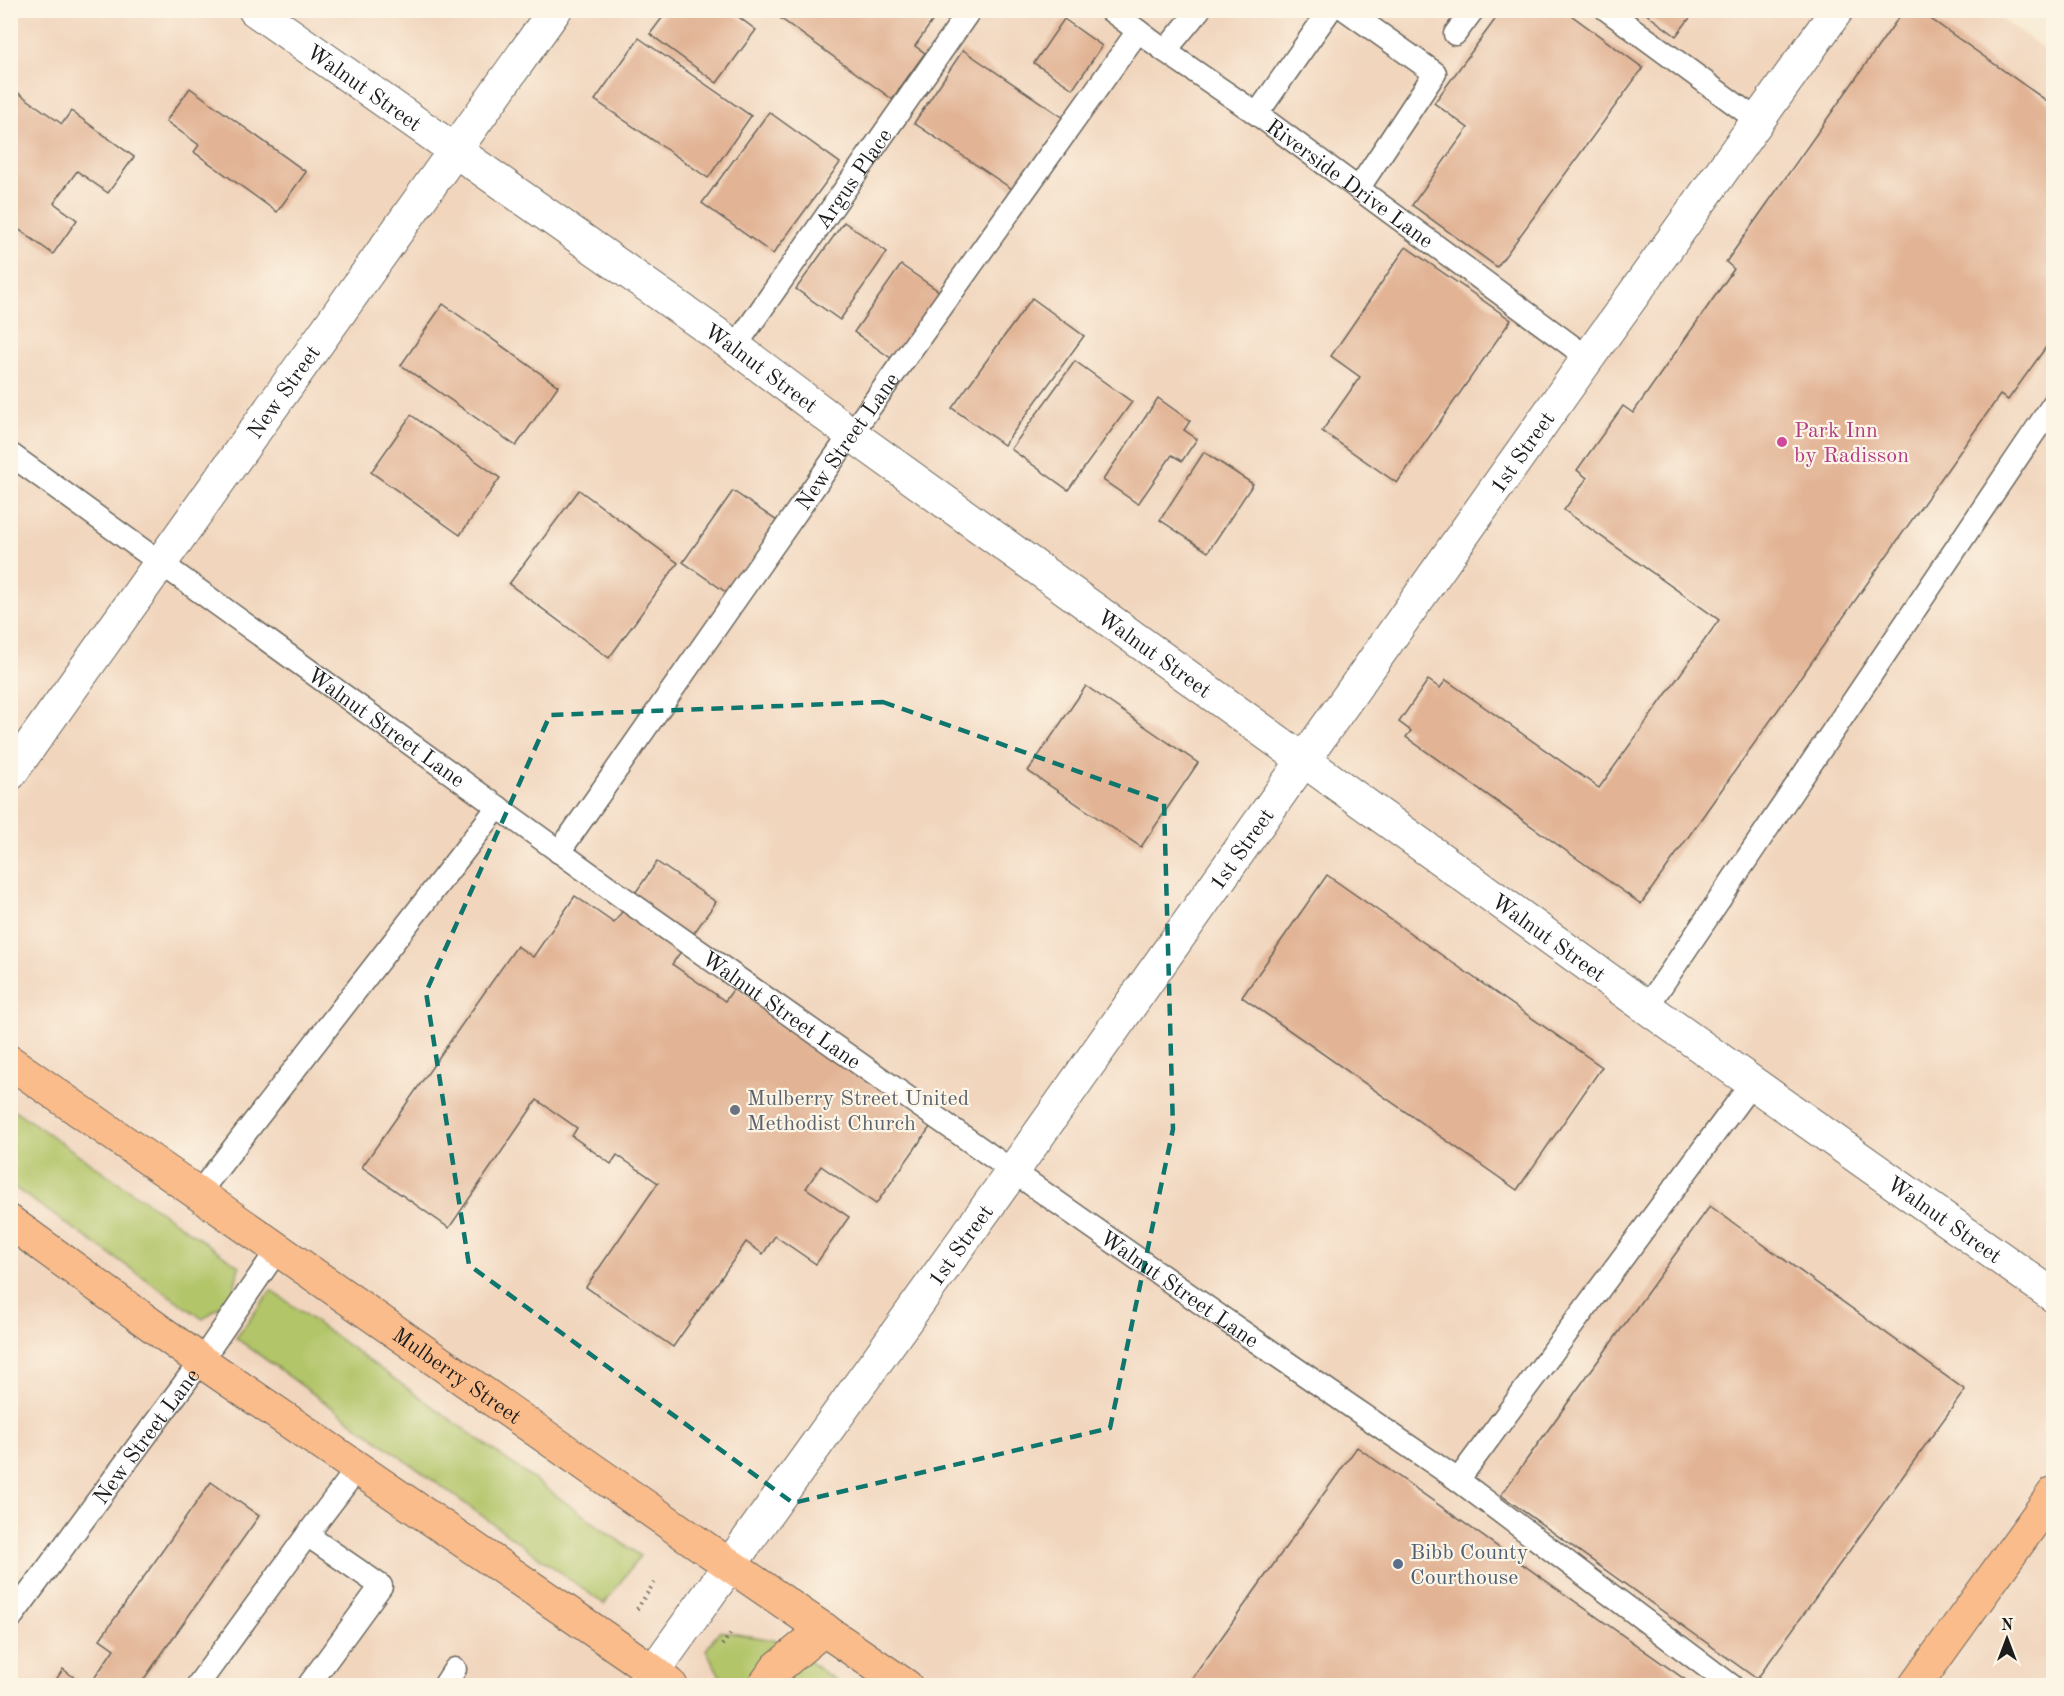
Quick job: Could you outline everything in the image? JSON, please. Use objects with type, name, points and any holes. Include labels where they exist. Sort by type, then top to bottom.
[{"type":"main road","name":"Mulberry Street","points":[[11,1064],[906,1686]]},
{"type":"main road","points":[[10,1222],[201,1361],[357,1468],[656,1681]]},
{"type":"main road","points":[[1915,1686],[2054,1493]]},
{"type":"main road","points":[[764,1686],[777,1668],[824,1629]]},
{"type":"street","name":"Walnut Street","points":[[255,10],[735,347],[852,434],[1752,1083],[2054,1296]]},
{"type":"street","name":"New Street","points":[[10,774],[555,10]]},
{"type":"street","name":"1st Street","points":[[656,1681],[729,1564],[1013,1171],[1837,10]]},
{"type":"lane","name":"Argus Place","points":[[735,347],[970,10]]},
{"type":"lane","name":"Riverside Drive Lane","points":[[1110,10],[1257,114],[1588,358]]},
{"type":"lane","points":[[1165,51],[1199,10]]},
{"type":"lane","points":[[1257,114],[1330,10]]},
{"type":"lane","points":[[1346,10],[1435,73],[1358,189]]},
{"type":"lane","points":[[1455,34],[1473,10]]},
{"type":"lane","points":[[1607,10],[1758,121]]},
{"type":"lane","name":"New Street Lane","points":[[559,852],[1138,31]]},
{"type":"lane","points":[[1647,1007],[2054,404]]},
{"type":"lane","name":"Walnut Street Lane","points":[[10,454],[559,852],[1458,1480],[1732,1686]]},
{"type":"lane","points":[[198,1194],[498,807]]},
{"type":"lane","points":[[1458,1480],[1752,1083]]},
{"type":"lane","name":"New Street Lane","points":[[10,1619],[201,1361],[278,1249]]},
{"type":"lane","points":[[197,1686],[357,1468]]},
{"type":"lane","points":[[307,1535],[381,1586],[308,1686]]},
{"type":"path","points":[[637,1609],[656,1580]]},
{"type":"highlighted area","points":[[883,702],[1164,802],[1173,1129],[1110,1428],[793,1503],[469,1265],[426,992],[550,715]]},
{"type":"shaded area","points":[[1989,10],[2053,55],[2053,1685],[11,1686],[11,11]]},
{"type":"green space","points":[[10,1107],[239,1266],[233,1296],[203,1319],[11,1185]]},
{"type":"green space","points":[[271,1290],[640,1556],[604,1604],[236,1338]]},
{"type":"green space","points":[[719,1631],[780,1641],[842,1685],[725,1685],[706,1650]]},
{"type":"building","points":[[668,10],[729,10],[756,30],[717,83],[650,34]]},
{"type":"building","points":[[769,10],[940,10],[915,46],[925,53],[892,99]]},
{"type":"building","points":[[1502,10],[1564,10],[1643,68],[1497,267],[1412,205],[1468,128],[1434,103]]},
{"type":"building","points":[[1641,10],[1696,10],[1676,36]]},
{"type":"building","name":"Park Inn by Radisson","points":[[1904,10],[1918,10],[2054,106],[2054,336],[2008,400],[2000,395],[1641,904],[1406,737],[1411,731],[1399,722],[1428,680],[1440,688],[1446,680],[1599,788],[1719,620],[1564,510],[1587,478],[1577,470],[1623,406],[1633,413],[1734,269],[1726,262]]},
{"type":"building","points":[[1064,19],[1102,46],[1073,89],[1034,63]]},
{"type":"building","points":[[639,38],[751,116],[708,178],[595,100]]},
{"type":"building","points":[[963,50],[1068,121],[1018,193],[914,123]]},
{"type":"building","points":[[10,87],[62,124],[71,111],[134,157],[108,193],[77,171],[54,203],[77,220],[53,254],[10,223]]},
{"type":"building","points":[[190,88],[306,172],[277,212],[194,152],[199,145],[166,121]]},
{"type":"building","points":[[769,112],[840,163],[773,254],[702,203]]},
{"type":"building","points":[[844,222],[887,252],[840,320],[796,289]]},
{"type":"building","points":[[1406,247],[1511,320],[1397,483],[1322,431],[1360,377],[1331,356]]},
{"type":"building","points":[[901,265],[943,294],[895,361],[854,332]]},
{"type":"building","points":[[1032,298],[1084,336],[1004,445],[952,408]]},
{"type":"building","points":[[443,304],[558,386],[516,446],[401,365]]},
{"type":"building","points":[[1075,361],[1132,402],[1068,490],[1011,449]]},
{"type":"building","points":[[1158,398],[1190,421],[1184,430],[1197,439],[1182,461],[1172,455],[1138,504],[1103,480]]},
{"type":"building","points":[[411,415],[500,478],[460,535],[371,472]]},
{"type":"building","points":[[1204,452],[1253,484],[1208,552],[1160,520]]},
{"type":"building","points":[[579,490],[678,563],[609,658],[509,584]]},
{"type":"building","points":[[733,491],[780,523],[730,595],[683,562]]},
{"type":"building","points":[[1086,686],[1198,763],[1141,847],[1028,771]]},
{"type":"building","name":"Mulberry Street United Methodist Church","points":[[657,862],[716,902],[672,964],[725,1001],[735,987],[933,1123],[876,1204],[821,1166],[806,1188],[849,1217],[816,1264],[775,1236],[763,1254],[746,1242],[673,1347],[586,1287],[658,1183],[617,1155],[611,1164],[572,1136],[577,1128],[537,1100],[449,1228],[362,1167],[517,946],[533,957],[575,896],[614,923]]},
{"type":"building","points":[[1327,875],[1602,1067],[1517,1190],[1242,997]]},
{"type":"building","points":[[1710,1206],[1965,1390],[1757,1679],[1501,1495]]},
{"type":"building","name":"Bibb County Courthouse","points":[[1357,1447],[1687,1681],[1683,1686],[1187,1686]]},
{"type":"building","points":[[211,1482],[259,1516],[139,1686],[89,1686],[114,1649],[100,1639]]},
{"type":"building","points":[[63,1669],[85,1686],[52,1686]]},
{"type":"place","name":"Park Inn by Radisson","points":[[1782,442]]},
{"type":"place","name":"Mulberry Street United Methodist Church","points":[[735,1110]]},
{"type":"place","name":"Bibb County Courthouse","points":[[1398,1564]]}]
